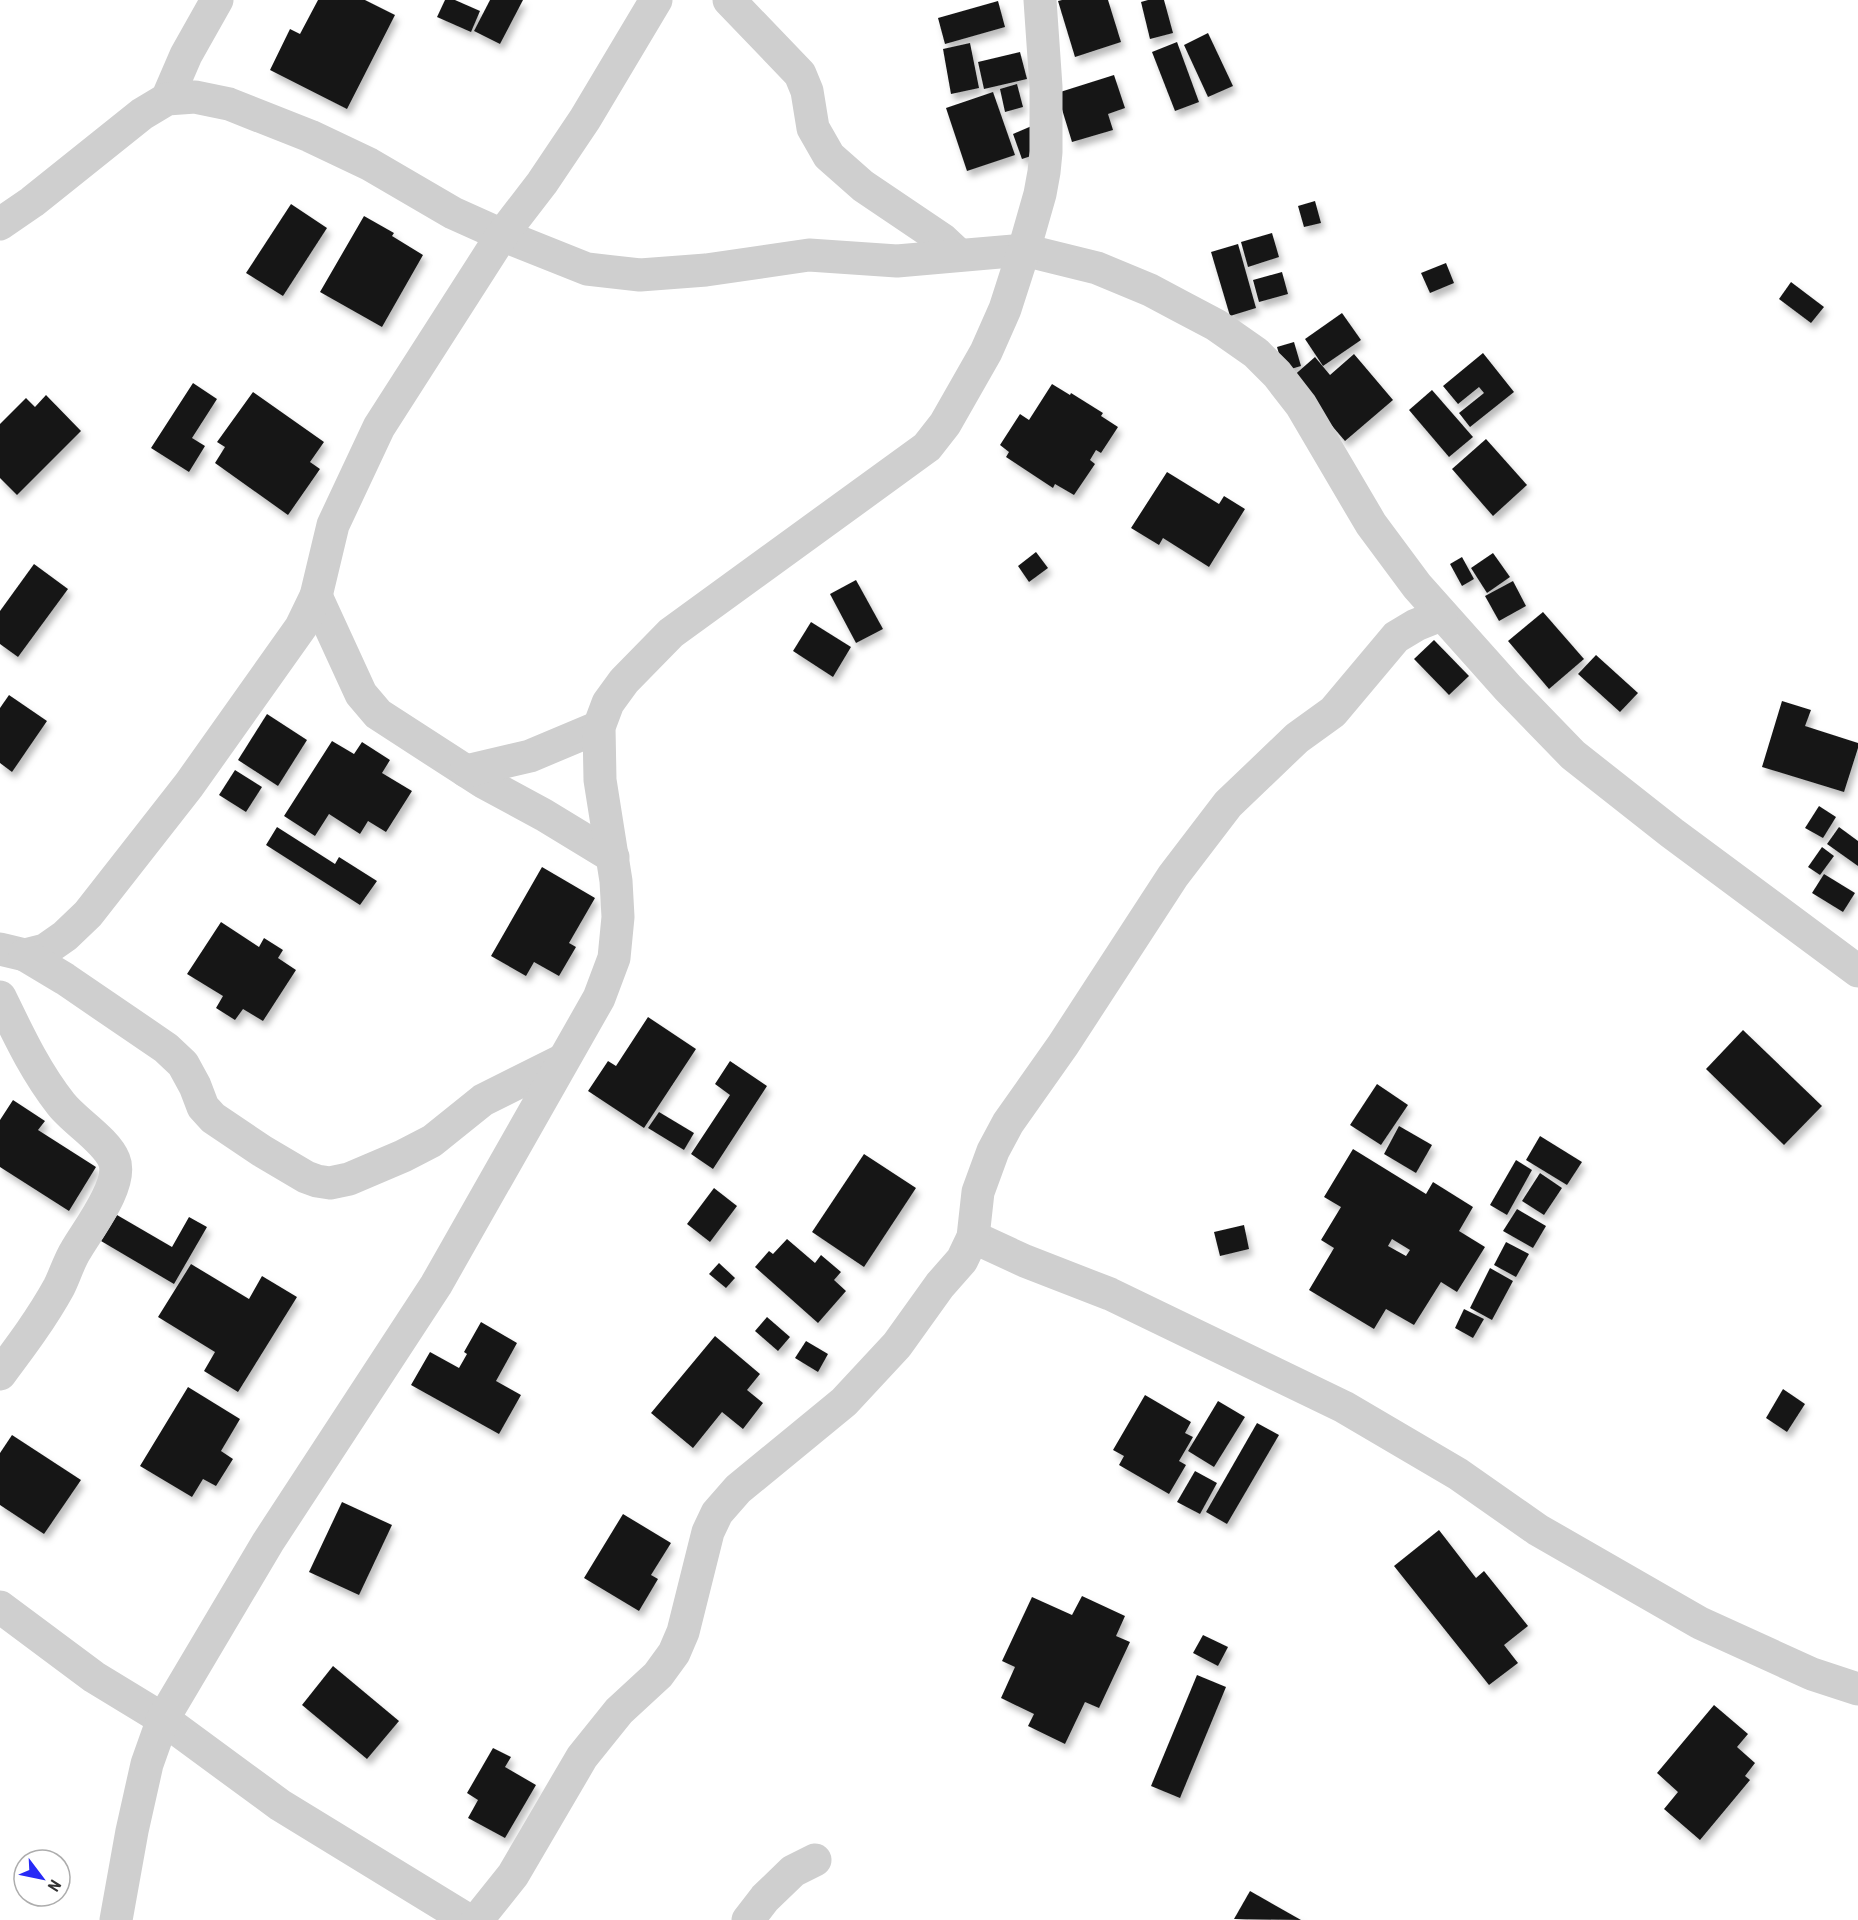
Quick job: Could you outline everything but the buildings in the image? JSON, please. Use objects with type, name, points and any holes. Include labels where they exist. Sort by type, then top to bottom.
[{"type":"street","points":[[166,99],[186,55],[217,0]]},
{"type":"street","points":[[13,952],[45,950],[65,936],[88,914],[189,785],[301,627],[316,596],[333,525],[380,427],[502,235],[542,183],[585,118],[656,0]]},
{"type":"street","points":[[729,0],[800,74],[807,91],[813,128],[829,156],[868,191],[943,240],[958,254]]},
{"type":"street","points":[[116,1920],[147,1764],[163,1719],[268,1542],[436,1285],[599,998],[614,958],[618,917],[613,857],[600,780],[599,727],[609,703],[624,681],[671,633],[927,447],[945,424],[986,352],[1005,309],[1024,250],[1040,194],[1045,162],[1046,87],[1040,0]]},
{"type":"street","points":[[0,225],[33,202],[142,114],[166,99],[195,97],[229,104],[268,118],[369,164],[453,213],[587,269],[640,275],[706,270],[809,255],[897,261],[1024,250],[1097,268],[1150,290],[1216,325],[1256,354],[1290,390],[1371,524],[1441,615],[1573,755],[1672,833],[1858,971]]},
{"type":"street","points":[[316,596],[361,694],[378,714],[466,771],[613,857]]},
{"type":"street","points":[[477,1920],[513,1875],[582,1757],[619,1711],[658,1675],[674,1653],[682,1632],[708,1532],[717,1513],[738,1489],[844,1402],[875,1370],[962,1260],[973,1237],[978,1192],[993,1151],[1008,1123],[1063,1045],[1173,876],[1228,804],[1297,738],[1334,712],[1396,638],[1416,625],[1441,615]]},
{"type":"street","points":[[466,771],[530,756],[599,727]]},
{"type":"street","points":[[13,952],[65,979],[166,1048],[183,1064],[203,1107],[213,1118],[306,1177],[317,1181],[330,1183],[349,1179],[404,1156],[432,1142],[483,1100],[563,1060]]},
{"type":"street","points":[[0,997],[30,1058],[61,1105],[114,1157],[116,1166],[110,1194],[75,1251],[59,1286],[37,1323],[0,1374]]},
{"type":"street","points":[[973,1237],[1025,1261],[1110,1294],[1344,1407],[1458,1474],[1538,1530],[1701,1623],[1812,1674],[1858,1689]]},
{"type":"street","points":[[0,1607],[94,1677],[163,1719],[280,1805],[468,1920]]},
{"type":"street","points":[[748,1920],[765,1898],[793,1871],[815,1860]]}]
